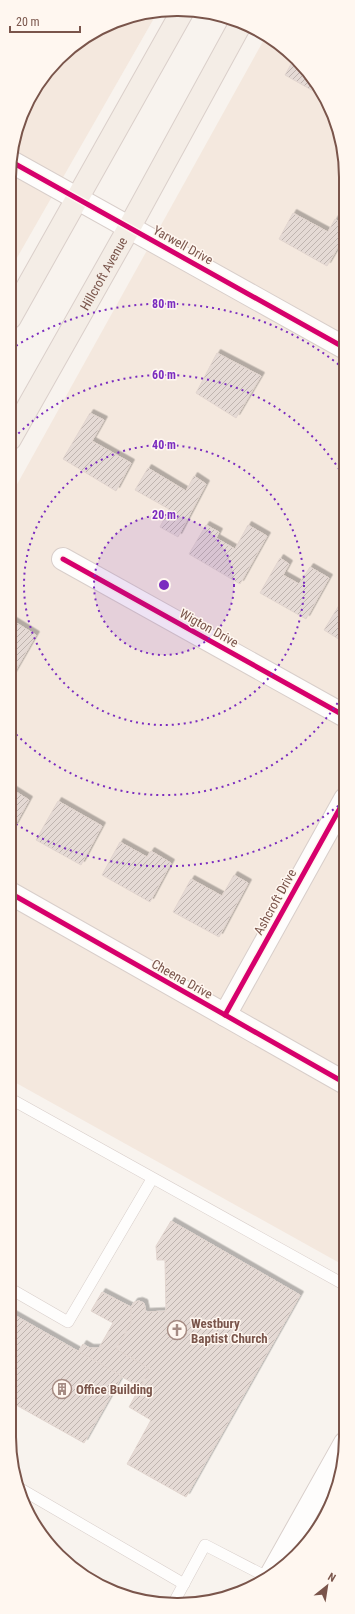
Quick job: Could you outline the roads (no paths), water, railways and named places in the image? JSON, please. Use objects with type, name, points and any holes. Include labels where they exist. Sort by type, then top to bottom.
[{"type":"main road","points":[[16,307],[180,16]]},
{"type":"main road","name":"Hillcroft Avenue","points":[[16,428],[129,228],[238,28]]},
{"type":"street","name":"Yarwell Drive","points":[[16,165],[339,345]]},
{"type":"street","name":"Wigton Drive","points":[[63,559],[339,713]]},
{"type":"street","name":"Ashcroft Drive","points":[[225,1015],[339,810]]},
{"type":"street","name":"Cheena Drive","points":[[16,896],[339,1080]]},
{"type":"street","points":[[277,1564],[338,1453]]},
{"type":"lane","points":[[16,1102],[339,1282]]},
{"type":"lane","points":[[16,1292],[68,1322],[152,1179]]},
{"type":"lane","points":[[26,1492],[184,1584]]},
{"type":"lane","points":[[176,1598],[205,1545],[261,1574]]},
{"type":"place","name":"Westbury Baptist Church","points":[[177,1330]]},
{"type":"place","name":"Office Building","points":[[62,1389]]}]
